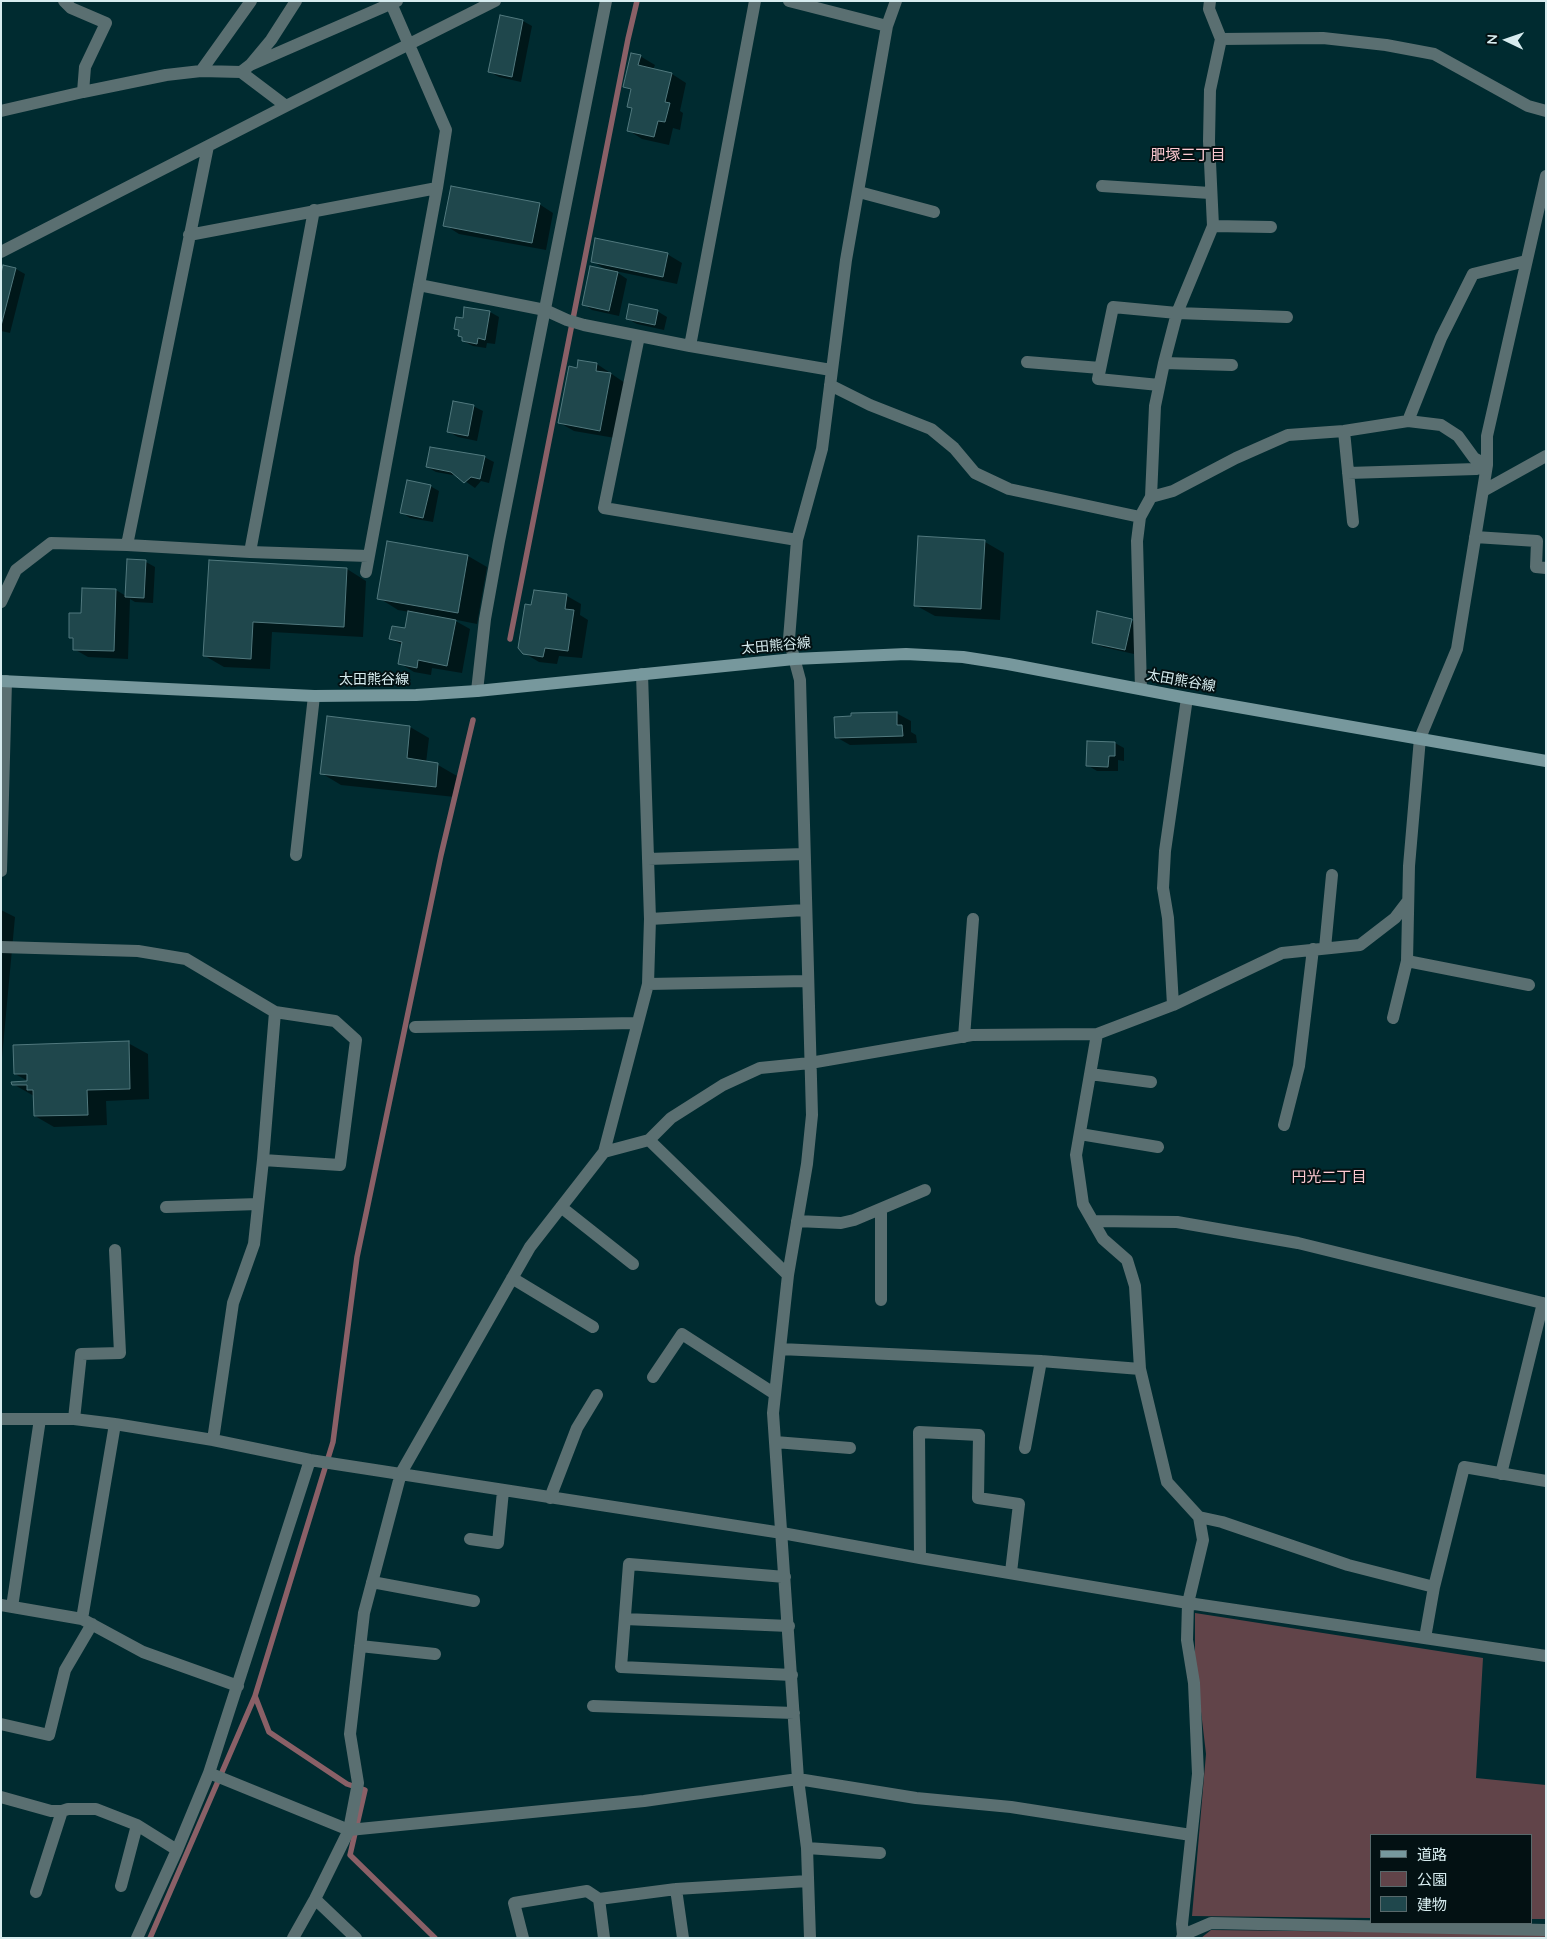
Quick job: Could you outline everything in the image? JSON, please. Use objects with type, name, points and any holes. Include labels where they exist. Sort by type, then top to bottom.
[{"type":"main road","name":"太田熊谷線","points":[[3,681],[314,696],[416,695],[477,691],[794,659],[906,654],[963,657],[1008,664],[1546,762]]},
{"type":"street","points":[[64,1],[71,8],[106,24],[85,67],[84,92]]},
{"type":"street","points":[[201,71],[250,1]]},
{"type":"street","points":[[246,69],[271,40],[296,1]]},
{"type":"street","points":[[1,252],[496,1]]},
{"type":"street","points":[[477,691],[485,619],[606,1]]},
{"type":"street","points":[[690,346],[755,1]]},
{"type":"street","points":[[789,1],[887,26]]},
{"type":"street","points":[[810,1938],[807,1848],[798,1779],[773,1414],[788,1275],[807,1164],[812,1115],[800,680],[789,639],[797,540],[822,449],[846,260],[887,26],[896,1]]},
{"type":"street","points":[[1141,689],[1137,541],[1140,517],[1151,497],[1155,406],[1158,385],[1177,313],[1212,226],[1209,141],[1210,90],[1220,39],[1210,9],[1210,1]]},
{"type":"street","points":[[1,111],[166,75],[246,69],[393,2],[408,45],[446,130],[366,572]]},
{"type":"street","points":[[1220,39],[1322,38],[1386,45],[1434,54],[1528,106],[1546,112]]},
{"type":"street","points":[[246,69],[286,106]]},
{"type":"street","points":[[127,545],[208,146]]},
{"type":"street","points":[[1393,1018],[1407,961],[1409,866],[1420,738],[1457,649],[1487,465],[1487,436],[1546,176]]},
{"type":"street","points":[[1102,186],[1210,193]]},
{"type":"street","points":[[189,235],[437,188]]},
{"type":"street","points":[[859,192],[934,212]]},
{"type":"street","points":[[250,552],[314,210]]},
{"type":"street","points":[[1212,226],[1271,227]]},
{"type":"street","points":[[1408,421],[1441,338],[1473,274],[1526,261]]},
{"type":"street","points":[[418,285],[545,310],[584,325],[690,346],[832,370]]},
{"type":"street","points":[[1158,385],[1098,379],[1113,307],[1177,313],[1287,317]]},
{"type":"street","points":[[639,336],[604,508],[797,540]]},
{"type":"street","points":[[1027,362],[1100,368]]},
{"type":"street","points":[[1164,363],[1232,365]]},
{"type":"street","points":[[830,386],[870,405],[931,429],[954,448],[975,473],[1009,489],[1140,517]]},
{"type":"street","points":[[1151,497],[1173,491],[1236,458],[1288,435],[1344,431],[1408,421],[1442,425],[1458,436],[1474,458],[1487,465]]},
{"type":"street","points":[[1344,431],[1353,522]]},
{"type":"street","points":[[1482,491],[1546,456]]},
{"type":"street","points":[[1348,473],[1476,469],[1487,465]]},
{"type":"street","points":[[1475,537],[1537,540],[1536,567],[1546,568]]},
{"type":"street","points":[[1,602],[16,570],[51,543],[368,556]]},
{"type":"street","points":[[293,1938],[315,1899],[349,1830],[358,1783],[350,1734],[364,1613],[400,1473],[530,1247],[604,1152],[648,984],[650,919],[642,674]]},
{"type":"street","points":[[1,870],[3,681]]},
{"type":"street","points":[[296,855],[314,696]]},
{"type":"street","points":[[1173,1004],[1168,918],[1163,888],[1165,851],[1187,698]]},
{"type":"street","points":[[648,858],[804,854]]},
{"type":"street","points":[[1284,1125],[1299,1066],[1332,875]]},
{"type":"street","points":[[604,1152],[649,1140],[671,1118],[723,1085],[760,1068],[810,1063],[964,1037],[1097,1034],[1173,1004],[1282,953],[1360,945],[1395,918],[1408,900]]},
{"type":"street","points":[[650,919],[805,910]]},
{"type":"street","points":[[964,1037],[973,919]]},
{"type":"street","points":[[1,947],[138,951],[186,959],[275,1012],[335,1021],[356,1040],[340,1164],[263,1160]]},
{"type":"street","points":[[1407,961],[1530,985]]},
{"type":"street","points":[[648,984],[807,980]]},
{"type":"street","points":[[213,1440],[233,1302],[254,1244],[275,1012]]},
{"type":"street","points":[[415,1027],[636,1024]]},
{"type":"street","points":[[1097,1034],[1076,1155],[1083,1204],[1103,1239],[1127,1260],[1135,1286],[1140,1369],[1167,1482],[1199,1517],[1203,1540],[1188,1602],[1187,1640],[1194,1683],[1198,1774],[1182,1924],[1183,1937],[1210,1923],[1546,1930]]},
{"type":"street","points":[[1090,1074],[1150,1082]]},
{"type":"street","points":[[1080,1134],[1158,1147]]},
{"type":"street","points":[[649,1140],[788,1275]]},
{"type":"street","points":[[797,1221],[841,1224],[925,1190]]},
{"type":"street","points":[[166,1207],[258,1204]]},
{"type":"street","points":[[561,1207],[633,1264]]},
{"type":"street","points":[[881,1209],[881,1300]]},
{"type":"street","points":[[1093,1220],[1177,1222],[1298,1244],[1545,1304],[1501,1474]]},
{"type":"street","points":[[74,1419],[81,1354],[120,1353],[115,1250]]},
{"type":"street","points":[[512,1278],[593,1327]]},
{"type":"street","points":[[653,1377],[682,1334],[775,1394]]},
{"type":"street","points":[[780,1349],[1041,1361],[1140,1369]]},
{"type":"street","points":[[1025,1448],[1041,1361]]},
{"type":"street","points":[[550,1498],[577,1428],[597,1394]]},
{"type":"street","points":[[40,1418],[6,1606],[87,1622],[143,1652],[238,1686]]},
{"type":"street","points":[[1,1419],[74,1419],[115,1424],[213,1440],[312,1460],[503,1491],[782,1533],[920,1558],[1188,1602],[1546,1656]]},
{"type":"street","points":[[1,1724],[49,1735],[65,1670],[87,1622],[115,1424]]},
{"type":"street","points":[[920,1558],[919,1432],[979,1435],[978,1498],[1019,1504],[1012,1572]]},
{"type":"street","points":[[775,1442],[850,1448]]},
{"type":"street","points":[[136,1938],[178,1850],[209,1773],[312,1460]]},
{"type":"street","points":[[1424,1638],[1434,1587],[1464,1466],[1546,1481]]},
{"type":"street","points":[[470,1539],[498,1544],[503,1491]]},
{"type":"street","points":[[1199,1517],[1222,1522],[1348,1565],[1434,1587]]},
{"type":"street","points":[[785,1577],[629,1564],[621,1667],[792,1675]]},
{"type":"street","points":[[372,1582],[474,1601]]},
{"type":"street","points":[[625,1619],[788,1626]]},
{"type":"street","points":[[360,1646],[436,1654]]},
{"type":"street","points":[[593,1706],[794,1713]]},
{"type":"street","points":[[209,1773],[349,1830],[644,1801],[798,1779],[916,1798],[1011,1807],[1191,1835]]},
{"type":"street","points":[[1,1797],[51,1811],[96,1809],[137,1825],[178,1850]]},
{"type":"street","points":[[36,1892],[62,1811]]},
{"type":"street","points":[[121,1886],[137,1825]]},
{"type":"street","points":[[807,1848],[880,1853]]},
{"type":"street","points":[[523,1938],[514,1904],[587,1890],[599,1899],[676,1889],[808,1881]]},
{"type":"street","points":[[676,1889],[683,1938]]},
{"type":"street","points":[[315,1899],[356,1938]]},
{"type":"street","points":[[599,1899],[604,1938]]},
{"type":"green space","points":[[1195,1613],[1483,1658],[1476,1778],[1546,1785],[1546,1919],[1532,1919],[1532,1834],[1370,1834],[1370,1918],[1192,1916],[1206,1754],[1195,1660]]},
{"type":"green space","points":[[1211,1930],[1546,1934],[1546,1938],[1201,1938]]},
{"type":"building","points":[[500,15],[523,20],[512,77],[488,72]]},
{"type":"building","points":[[631,53],[641,55],[638,65],[672,73],[665,102],[670,103],[665,122],[658,121],[654,137],[627,131],[632,108],[627,107],[631,89],[623,87]]},
{"type":"building","points":[[451,186],[540,203],[532,243],[443,226]]},
{"type":"building","points":[[595,238],[668,253],[663,277],[591,262]]},
{"type":"building","points":[[3,265],[16,268],[1,326],[1,273]]},
{"type":"building","points":[[590,266],[618,272],[609,311],[582,305]]},
{"type":"building","points":[[629,304],[658,310],[655,325],[626,319]]},
{"type":"building","points":[[464,307],[490,311],[485,340],[478,338],[477,344],[462,341],[462,337],[458,336],[459,330],[454,329],[456,317],[463,318]]},
{"type":"building","points":[[578,360],[597,363],[596,371],[611,373],[600,431],[558,423],[569,366],[577,368]]},
{"type":"building","points":[[453,401],[474,405],[468,436],[447,432]]},
{"type":"building","points":[[430,447],[485,456],[480,479],[471,477],[464,483],[451,472],[426,467]]},
{"type":"building","points":[[407,480],[431,485],[423,518],[400,513]]},
{"type":"building","points":[[918,536],[985,540],[981,609],[914,606]]},
{"type":"building","points":[[387,541],[468,555],[458,613],[377,599]]},
{"type":"building","points":[[127,559],[146,560],[144,598],[125,597]]},
{"type":"building","points":[[209,560],[347,568],[344,627],[253,622],[251,659],[203,656]]},
{"type":"building","points":[[82,588],[116,589],[114,651],[73,650],[73,638],[69,638],[69,613],[81,613]]},
{"type":"building","points":[[534,590],[567,594],[565,609],[574,610],[568,651],[545,648],[543,657],[523,654],[518,648],[525,604],[531,605]]},
{"type":"building","points":[[408,611],[456,620],[447,666],[418,660],[417,668],[398,664],[402,642],[389,639],[392,626],[405,628]]},
{"type":"building","points":[[1097,611],[1132,619],[1125,650],[1092,643]]},
{"type":"building","points":[[897,712],[897,725],[902,725],[903,736],[835,738],[834,717],[851,716],[851,713]]},
{"type":"building","points":[[327,716],[410,726],[407,758],[438,763],[436,787],[320,774]]},
{"type":"building","points":[[1087,741],[1115,742],[1115,756],[1109,756],[1108,767],[1086,766]]},
{"type":"building","points":[[129,1041],[130,1089],[87,1090],[88,1115],[34,1116],[33,1090],[27,1090],[27,1085],[12,1085],[11,1082],[27,1081],[27,1074],[14,1074],[13,1045]]},
{"type":"waterway","points":[[510,639],[637,1]]},
{"type":"waterway","points":[[150,1938],[255,1696],[333,1442],[357,1257],[441,855],[473,720]]},
{"type":"waterway","points":[[255,1696],[269,1732],[347,1784],[365,1790],[350,1855],[435,1938]]},
{"type":"district","name":"肥塚三丁目","points":[[1188,155]]},
{"type":"district","name":"円光二丁目","points":[[1329,1177]]}]
